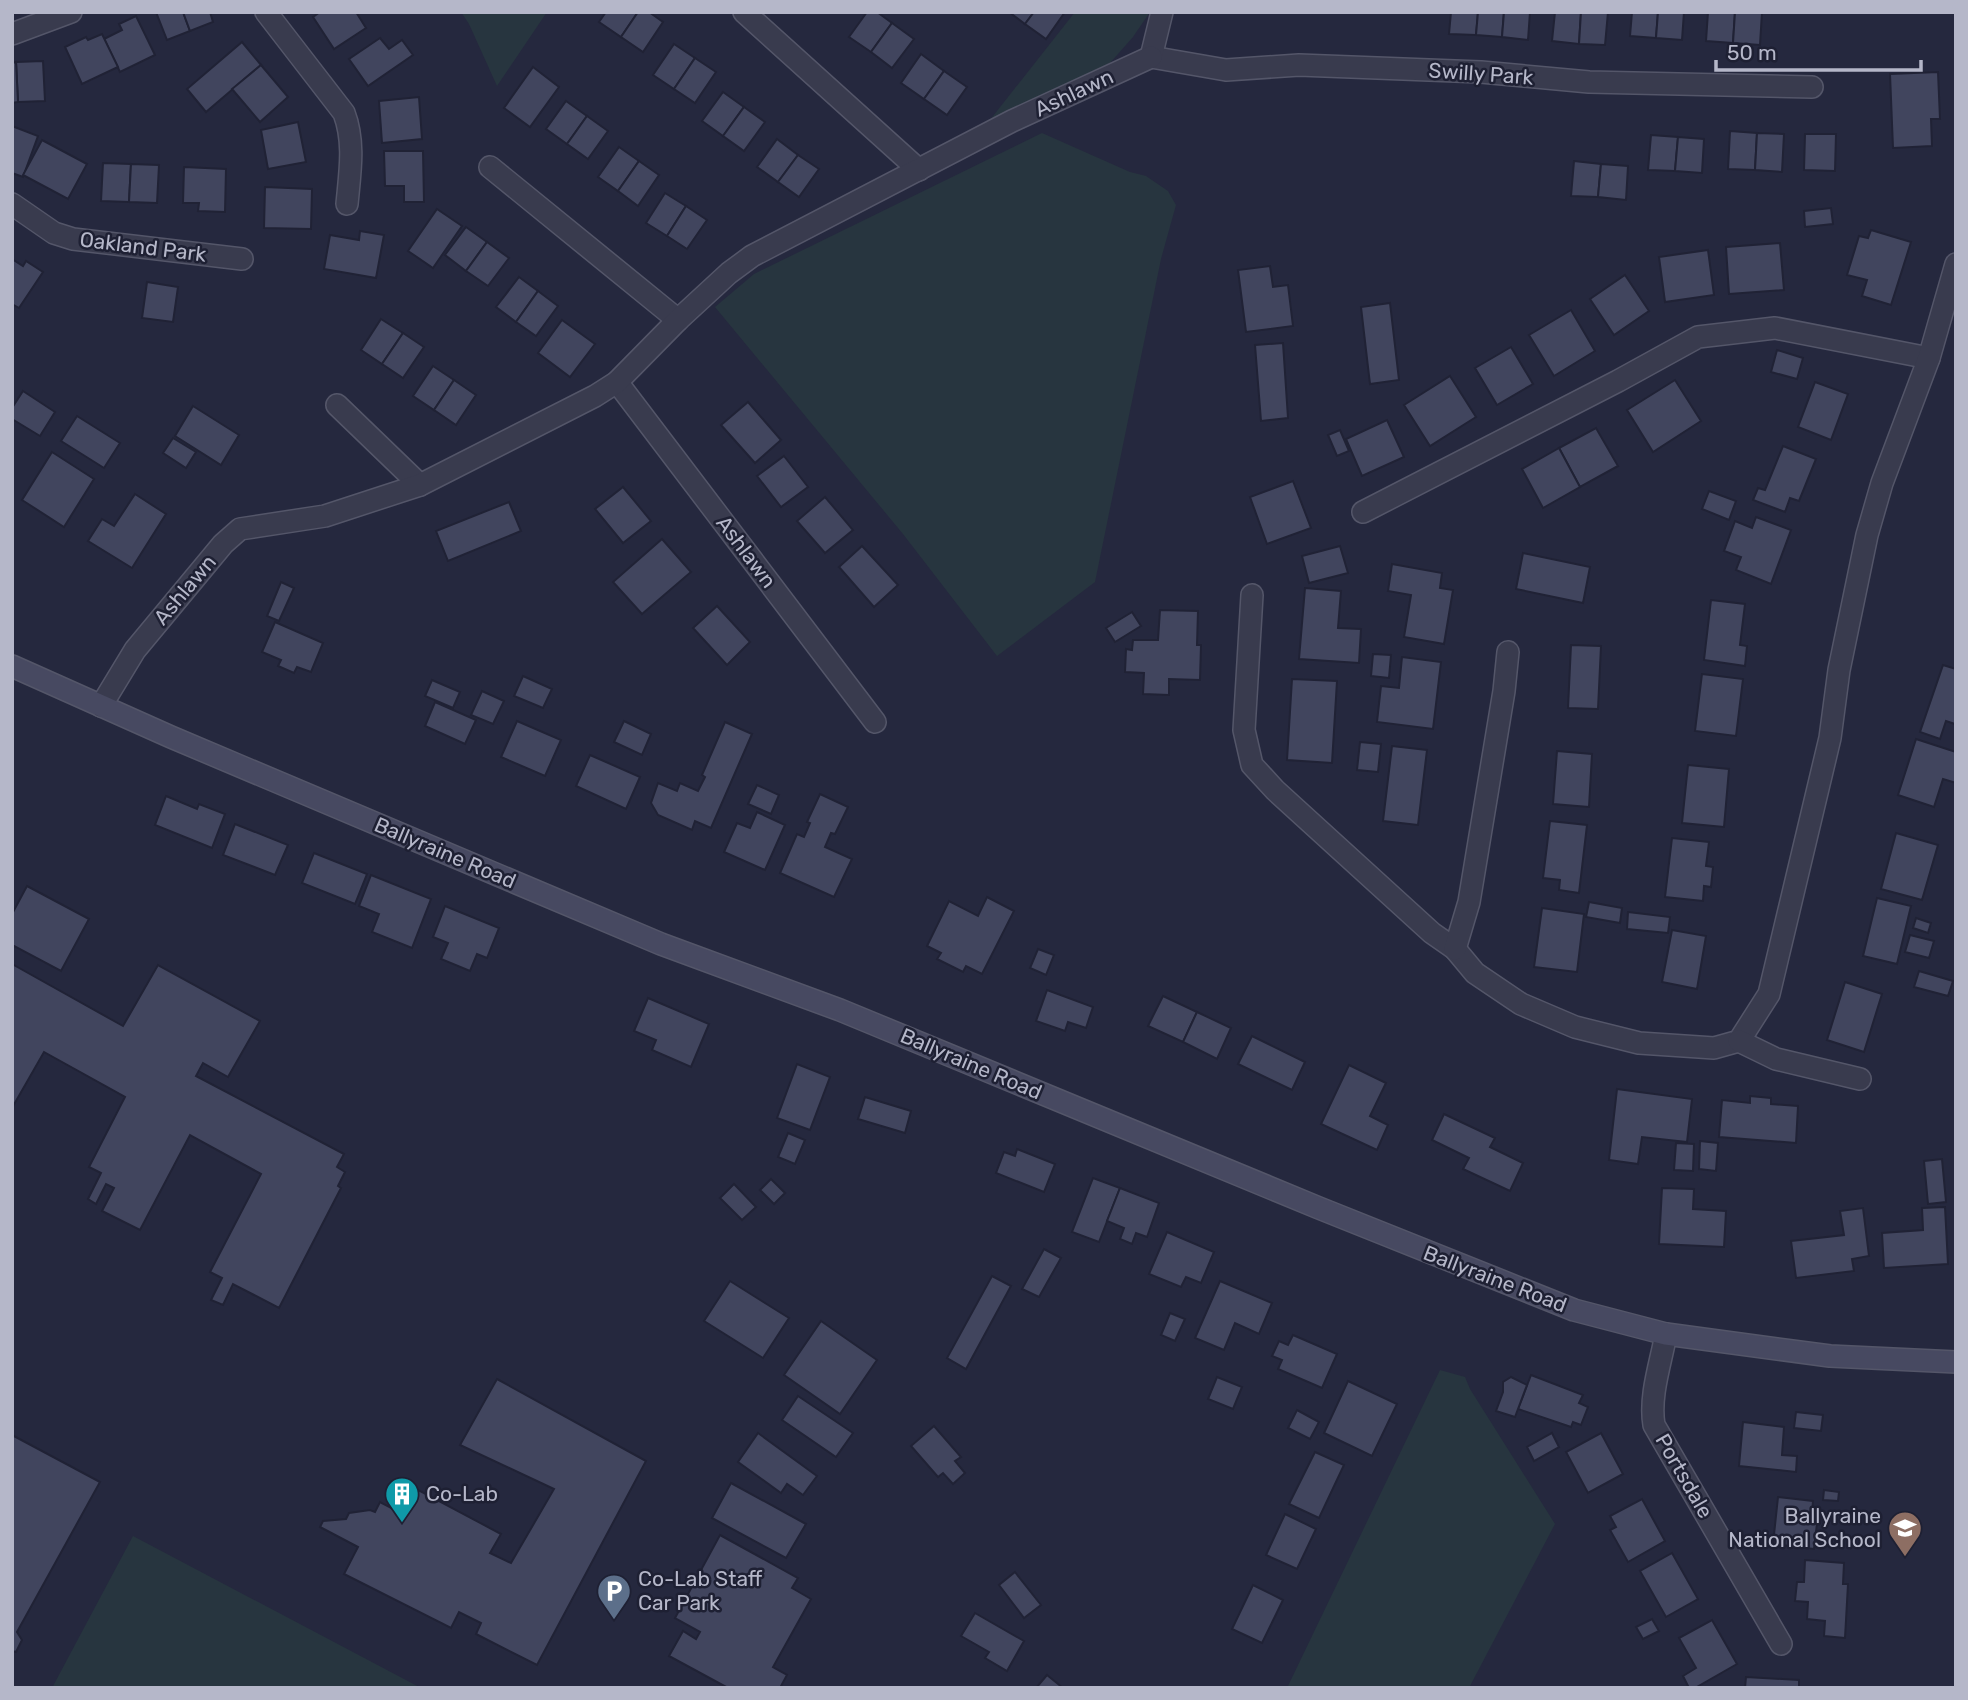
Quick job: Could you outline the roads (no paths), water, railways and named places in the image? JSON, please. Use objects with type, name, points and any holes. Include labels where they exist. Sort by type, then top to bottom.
[{"type":"main road","name":"Ballyraine Road","points":[[12,666],[648,939],[840,1010],[1466,1269],[1574,1310],[1666,1334],[1830,1356],[1956,1362]]},
{"type":"street","points":[[12,33],[71,12]]},
{"type":"street","points":[[266,12],[344,113],[352,144],[347,204]]},
{"type":"street","points":[[744,12],[919,170]]},
{"type":"street","points":[[1151,57],[1162,12]]},
{"type":"street","name":"Ashlawn","points":[[101,706],[135,650],[223,544],[240,529],[325,516],[420,485],[583,402],[617,382],[678,320],[729,273],[752,256],[1012,121],[1151,57]]},
{"type":"street","name":"Swilly Park","points":[[1151,57],[1226,70],[1299,65],[1481,72],[1588,82],[1812,87]]},
{"type":"street","points":[[490,167],[678,320]]},
{"type":"street","name":"Oakland Park","points":[[12,204],[54,233],[73,239],[242,259]]},
{"type":"street","points":[[1252,595],[1244,730],[1252,765],[1275,790],[1432,933],[1455,949],[1475,973],[1521,1004],[1575,1027],[1639,1043],[1714,1048],[1739,1041],[1769,995],[1830,738],[1839,670],[1867,535],[1886,474],[1929,358],[1956,264]]},
{"type":"street","points":[[1363,512],[1619,381],[1698,337],[1775,328],[1929,358]]},
{"type":"street","name":"Ashlawn","points":[[617,382],[875,722]]},
{"type":"street","points":[[337,405],[420,485]]},
{"type":"street","points":[[1455,949],[1469,902],[1508,652]]},
{"type":"street","points":[[1739,1041],[1776,1059],[1860,1079]]},
{"type":"street","name":"Portsdale","points":[[1666,1334],[1654,1401],[1654,1425],[1780,1644]]},
{"type":"place","name":"Co-Lab","points":[[402,1524]]},
{"type":"place","name":"Ballyraine National School","points":[[1905,1558]]},
{"type":"place","name":"Co-Lab Staff Car Park","points":[[614,1621]]}]
